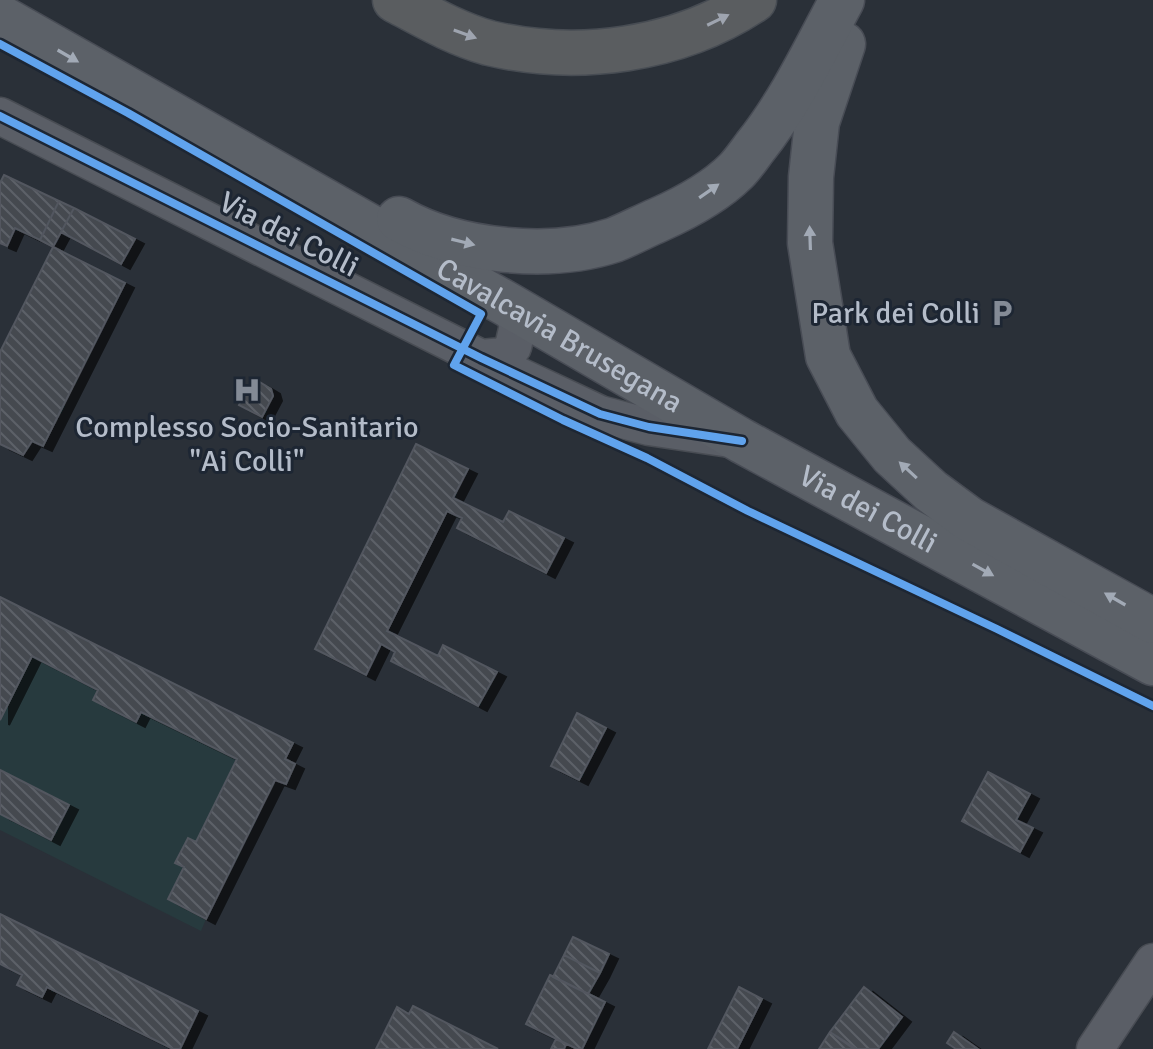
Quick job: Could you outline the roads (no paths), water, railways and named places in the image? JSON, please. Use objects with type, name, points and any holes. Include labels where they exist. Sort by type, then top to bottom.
[{"type":"highway","points":[[395,0],[444,27],[488,42],[530,50],[576,52],[633,48],[676,37],[715,22],[754,0]]},
{"type":"main road","points":[[137,96],[309,168],[417,229],[469,244],[519,252],[573,248],[612,240],[673,214],[705,195],[735,171],[774,123],[842,0]]},
{"type":"main road","points":[[857,0],[817,122],[811,177],[810,243],[828,356],[857,412],[892,455],[931,491],[969,519],[1153,621]]},
{"type":"main road","name":"Cavalcavia Brusegana","points":[[0,17],[742,441]]},
{"type":"main road","name":"Via dei Colli","points":[[742,441],[1153,663]]},
{"type":"street","name":"Via dei Colli","points":[[0,116],[481,358],[600,414],[649,427],[742,441]]},
{"type":"street","points":[[481,358],[504,356],[513,347],[518,325],[510,306]]},
{"type":"street","points":[[1095,1049],[1153,962]]},
{"type":"place","name":"Park dei Colli","points":[[1002,313]]},
{"type":"place","name":"Complesso Socio-Sanitario \"Ai Colli\"","points":[[247,390]]}]
